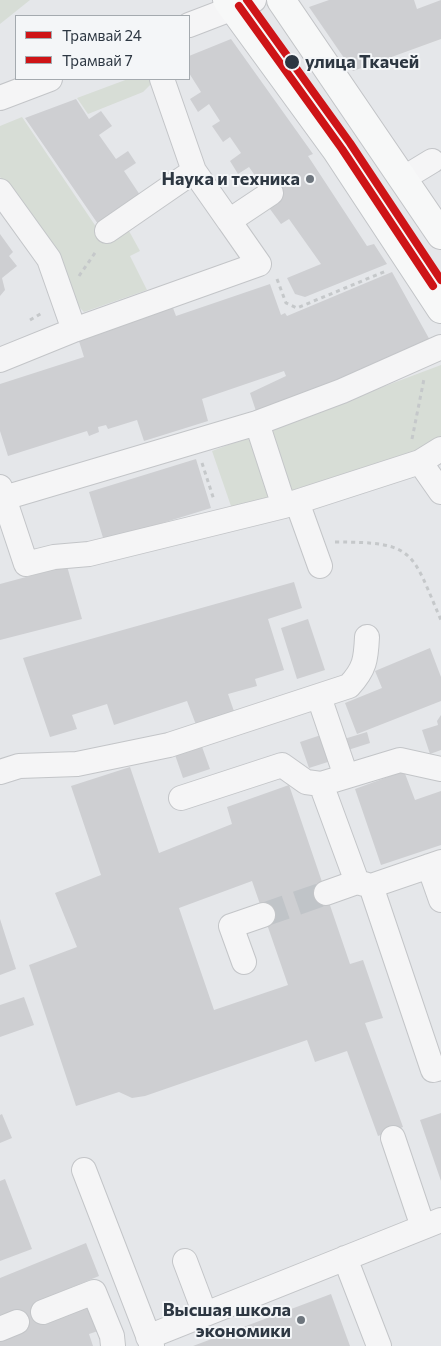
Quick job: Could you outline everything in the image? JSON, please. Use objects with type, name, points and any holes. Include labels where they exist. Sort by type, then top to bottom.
[{"type":"main road","points":[[281,0],[441,235]]},
{"type":"main road","points":[[238,3],[338,150],[441,309]]},
{"type":"street","points":[[190,25],[238,3]]},
{"type":"street","points":[[0,98],[47,80]]},
{"type":"street","points":[[0,360],[74,330],[258,264],[194,171],[162,80]]},
{"type":"street","points":[[404,178],[432,161]]},
{"type":"street","points":[[103,240],[194,171]]},
{"type":"street","points":[[0,191],[49,259],[74,330]]},
{"type":"street","points":[[229,221],[271,193]]},
{"type":"street","points":[[441,347],[342,391],[257,423],[2,493],[26,564],[54,556],[89,554],[290,504],[416,452],[441,450]]},
{"type":"street","points":[[257,423],[290,504],[320,566]]},
{"type":"street","points":[[416,452],[441,492]]},
{"type":"street","points":[[0,772],[18,766],[77,764],[169,745],[349,686],[360,675],[366,659],[367,637]]},
{"type":"street","points":[[319,697],[346,776]]},
{"type":"street","points":[[181,798],[282,764],[306,782],[321,784],[400,760],[441,769]]},
{"type":"street","points":[[321,784],[364,884],[433,1070],[441,1068]]},
{"type":"street","points":[[326,893],[435,864],[441,900]]},
{"type":"street","points":[[244,962],[230,926],[263,915]]},
{"type":"street","points":[[84,1170],[150,1341],[205,1314],[432,1223],[393,1138]]},
{"type":"street","points":[[344,1258],[379,1346]]},
{"type":"street","points":[[185,1261],[205,1314]]},
{"type":"street","points":[[43,1312],[94,1292],[112,1336],[113,1346]]},
{"type":"path","points":[[80,276],[103,240]]},
{"type":"path","points":[[258,264],[273,270],[286,303],[297,308],[392,268]]},
{"type":"path","points":[[416,452],[426,374]]},
{"type":"path","points":[[195,441],[221,521]]},
{"type":"path","points":[[326,542],[382,544],[396,547],[409,554],[418,566],[441,620]]},
{"type":"shaded area","points":[[0,0],[30,0],[0,24]]},
{"type":"shaded area","points":[[125,80],[154,81],[143,92],[88,114],[77,98]]},
{"type":"shaded area","points":[[22,117],[107,243],[129,231],[140,251],[130,256],[147,290],[84,312],[79,307],[57,256],[0,177],[0,126]]},
{"type":"shaded area","points":[[441,365],[441,440],[420,454],[308,493],[301,487],[272,498],[232,509],[212,451]]},
{"type":"building","points":[[329,0],[414,0],[417,9],[441,0],[441,39],[353,71],[309,7]]},
{"type":"building","points":[[231,39],[313,154],[308,156],[367,246],[374,244],[387,264],[305,297],[295,294],[287,278],[321,264],[289,219],[281,224],[267,205],[275,199],[264,182],[261,184],[249,167],[238,174],[230,161],[241,153],[230,137],[223,142],[212,126],[220,121],[209,104],[198,112],[190,99],[201,92],[190,75],[190,56]]},
{"type":"building","points":[[76,99],[89,119],[101,111],[112,126],[99,135],[116,159],[128,151],[136,163],[124,171],[140,195],[98,224],[25,118]]},
{"type":"building","points":[[0,234],[13,252],[9,256],[17,266],[2,278],[5,290],[0,296]]},
{"type":"building","points":[[392,272],[431,342],[327,385],[256,411],[250,393],[286,376],[284,371],[202,399],[208,421],[144,441],[137,420],[108,429],[106,425],[98,427],[99,432],[89,436],[87,431],[8,456],[0,431],[0,384],[84,357],[78,338],[173,308],[176,316],[270,284],[281,315],[285,313],[287,316]]},
{"type":"building","points":[[196,459],[211,508],[104,541],[89,492]]},
{"type":"building","points":[[67,566],[82,619],[0,640],[0,584]]},
{"type":"building","points":[[294,582],[302,608],[268,619],[284,670],[255,679],[257,686],[228,694],[236,717],[198,730],[187,701],[114,725],[107,704],[72,715],[77,729],[50,737],[23,658]]},
{"type":"building","points":[[308,619],[325,670],[297,679],[281,628]]},
{"type":"building","points":[[430,648],[441,677],[441,701],[357,734],[345,703],[382,688],[375,671]]},
{"type":"building","points":[[441,715],[441,750],[430,754],[422,730],[438,725],[437,721]]},
{"type":"building","points":[[367,732],[370,743],[348,750],[344,739]]},
{"type":"building","points":[[321,735],[331,761],[309,768],[300,742]]},
{"type":"building","points":[[201,744],[210,769],[183,778],[174,752]]},
{"type":"building","points":[[130,767],[159,853],[232,824],[227,807],[289,785],[350,964],[363,960],[383,1018],[365,1023],[403,1127],[378,1136],[347,1051],[315,1062],[307,1040],[145,1096],[132,1098],[119,1092],[76,1106],[29,965],[77,947],[55,893],[101,875],[71,786]],"holes":[[[252,881],[288,985],[214,1010],[179,908]]]},
{"type":"building","points":[[404,771],[415,800],[441,791],[441,845],[381,865],[355,789]]},
{"type":"building","points":[[0,919],[16,969],[0,975]]},
{"type":"building","points":[[24,997],[34,1025],[0,1037],[0,1005]]},
{"type":"building","points":[[441,1113],[441,1181],[420,1120]]},
{"type":"building","points":[[2,1114],[12,1138],[0,1143],[0,1115]]},
{"type":"building","points":[[5,1179],[32,1249],[0,1261],[0,1181]]},
{"type":"building","points":[[86,1243],[99,1276],[39,1301],[47,1320],[90,1302],[101,1330],[89,1334],[93,1346],[0,1346],[0,1278]]},
{"type":"building","name":"Высшая школа экономики","points":[[331,1294],[350,1346],[193,1346]]},
{"type":"tunnel","points":[[263,915],[326,893]]},
{"type":"tram line","name":"24","points":[[247,0],[350,143],[441,280]]},
{"type":"tram line","name":"7","points":[[239,6],[342,149],[433,286]]},
{"type":"place","name":"улица Ткачей","points":[[292,62]]},
{"type":"place","name":"Наука и техника","points":[[310,179]]},
{"type":"place","name":"Высшая школа экономики","points":[[301,1320]]}]
